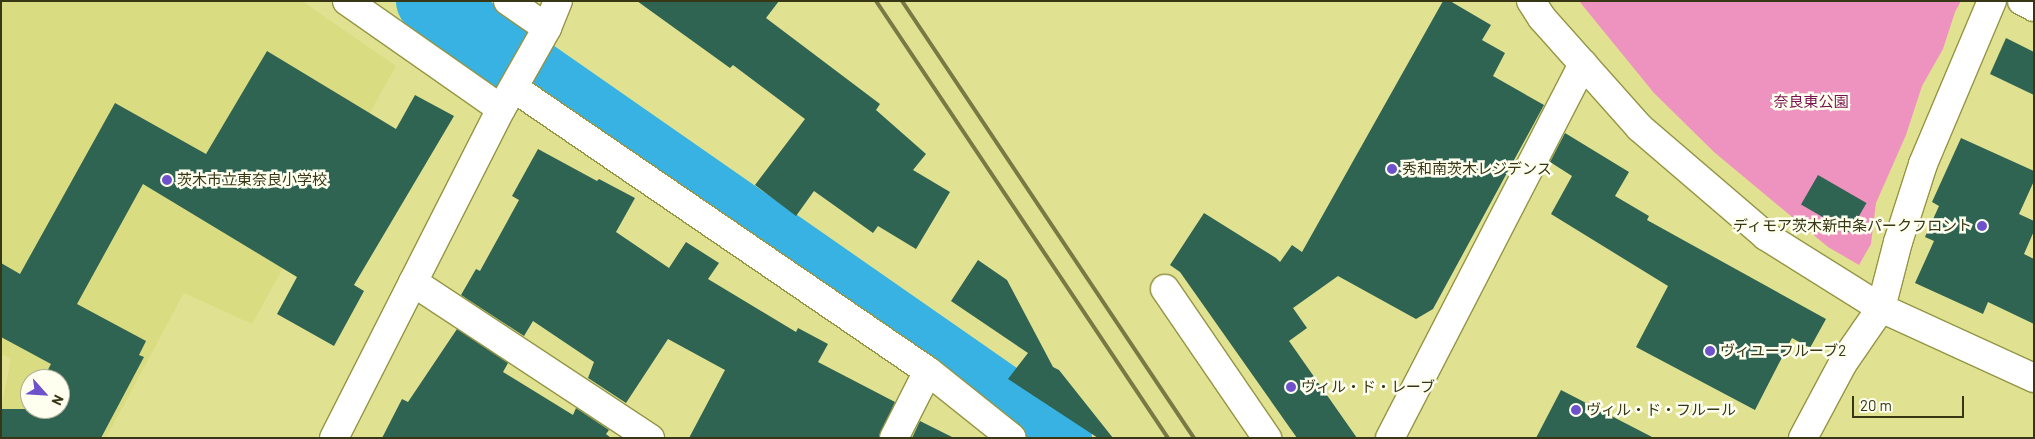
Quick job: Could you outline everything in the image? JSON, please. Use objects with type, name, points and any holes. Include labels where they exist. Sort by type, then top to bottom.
[{"type":"street","points":[[347,1],[508,99],[928,371],[1012,438]]},
{"type":"street","points":[[508,1],[544,32]]},
{"type":"street","points":[[334,438],[413,282],[544,32],[558,1]]},
{"type":"street","points":[[1530,1],[1542,18],[1640,128],[1766,236],[1881,308],[2034,378]]},
{"type":"street","points":[[1803,438],[1843,363],[1881,308],[1898,242],[1922,164],[1992,1]]},
{"type":"street","points":[[2022,1],[2034,7]]},
{"type":"street","points":[[1390,438],[1583,64]]},
{"type":"street","points":[[413,282],[650,438]]},
{"type":"street","points":[[1165,289],[1267,438]]},
{"type":"street","points":[[894,438],[928,371]]},
{"type":"shaded area","name":"茨木市立東奈良小学校","points":[[1,1],[302,1],[396,66],[252,324],[184,293],[106,438],[60,438],[1,410],[11,359],[1,354]]},
{"type":"green space","name":"奈良東公園","points":[[1579,1],[1961,1],[1955,12],[1943,49],[1922,86],[1906,135],[1876,203],[1871,244],[1859,265],[1828,247],[1714,152],[1654,93]]},
{"type":"building","points":[[637,1],[779,1],[766,18],[880,104],[876,110],[926,154],[913,170],[950,192],[916,249],[878,226],[873,233],[814,191],[796,216],[755,185],[805,119],[733,65],[730,68]]},
{"type":"building","name":"秀和南茨木レジデンス","points":[[1443,1],[1450,1],[1491,25],[1482,40],[1505,53],[1493,76],[1544,105],[1433,309],[1416,319],[1338,276],[1293,308],[1307,328],[1289,341],[1357,438],[1297,438],[1180,272],[1170,265],[1204,213],[1280,262],[1292,245],[1302,252]]},
{"type":"building","points":[[2006,38],[2034,52],[2034,95],[1990,74]]},
{"type":"building","points":[[267,51],[396,129],[415,95],[454,116],[354,285],[364,291],[334,346],[277,314],[297,277],[143,184],[77,304],[146,341],[139,355],[144,357],[101,438],[1,438],[1,409],[20,409],[20,419],[70,419],[70,369],[48,369],[51,364],[1,337],[1,263],[20,274],[115,103],[206,154]]},
{"type":"building","points":[[1565,133],[1629,172],[1615,196],[1649,216],[1647,220],[1826,319],[1810,348],[1792,338],[1755,410],[1636,347],[1668,286],[1551,214],[1572,176],[1550,162]]},
{"type":"building","name":"ディモア茨木新中条パークフロント","points":[[1961,138],[2034,171],[2034,181],[2019,214],[2034,221],[2034,231],[2024,254],[2034,259],[2034,324],[1988,302],[1983,314],[1915,283],[1934,241],[1925,237],[1939,206],[1932,202]]},
{"type":"building","points":[[538,149],[597,181],[599,179],[635,198],[616,232],[669,268],[686,242],[719,263],[708,279],[796,332],[798,328],[828,344],[818,362],[895,402],[879,438],[689,438],[725,370],[668,339],[626,403],[588,378],[594,362],[533,321],[524,336],[461,295],[476,269],[480,271],[519,200],[512,196]]},
{"type":"building","points":[[1818,175],[1866,203],[1849,232],[1801,204]]},
{"type":"building","points":[[978,260],[1007,280],[1053,367],[1059,370],[1113,438],[1098,438],[1008,379],[1028,353],[951,301]]},
{"type":"building","points":[[457,329],[508,363],[503,372],[573,415],[576,408],[609,430],[606,434],[611,438],[382,438],[402,399],[408,402]]},
{"type":"building","name":"ヴィル・ド・フルール","points":[[1561,390],[1654,438],[1536,438]]},
{"type":"building","points":[[920,421],[954,438],[912,438]]},
{"type":"waterway","points":[[430,1],[1058,438]]},
{"type":"railway","points":[[876,1],[1168,438]]},
{"type":"railway","points":[[902,1],[1194,438]]},
{"type":"place","name":"秀和南茨木レジデンス","points":[[1392,169]]},
{"type":"place","name":"茨木市立東奈良小学校","points":[[167,180]]},
{"type":"place","name":"ディモア茨木新中条パークフロント","points":[[1982,226]]},
{"type":"place","name":"ヴィユーフルーブ2","points":[[1710,351]]},
{"type":"place","name":"ヴィル・ド・レーブ","points":[[1291,387]]},
{"type":"place","name":"ヴィル・ド・フルール","points":[[1576,410]]}]
